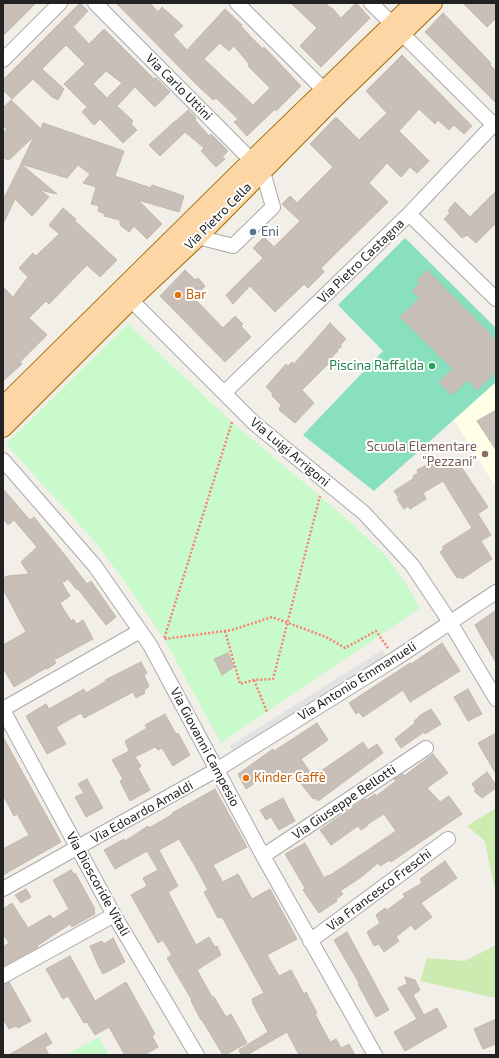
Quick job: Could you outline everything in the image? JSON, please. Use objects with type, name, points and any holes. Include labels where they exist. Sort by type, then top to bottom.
[{"type":"main road","name":"Via Pietro Cella","points":[[397,29],[414,3]]},
{"type":"main road","name":"Via Pietro Cella","points":[[3,406],[126,295],[397,29],[433,3]]},
{"type":"main road","name":"Via Pietro Cella","points":[[3,428],[126,295],[198,237],[257,166]]},
{"type":"street","points":[[3,60],[60,3]]},
{"type":"street","name":"Via Carlo Uttini","points":[[95,3],[257,166]]},
{"type":"street","points":[[237,3],[329,95]]},
{"type":"street","points":[[371,3],[495,125]]},
{"type":"street","name":"Via Pietro Castagna","points":[[224,393],[409,214],[495,125]]},
{"type":"street","points":[[198,237],[233,246],[273,207],[257,166]]},
{"type":"street","points":[[409,214],[496,299]]},
{"type":"street","name":"Via Luigi Arrigoni","points":[[126,295],[254,423],[364,513],[412,565],[450,622],[496,699]]},
{"type":"street","name":"Via Giovanni Campesio","points":[[3,460],[95,566],[150,645],[218,769],[263,856],[375,1055]]},
{"type":"street","name":"Via Antonio Emmanueli","points":[[218,769],[395,659],[496,592]]},
{"type":"street","points":[[3,709],[140,631]]},
{"type":"street","name":"Via Dioscoride Vitali","points":[[3,709],[114,915],[197,1055]]},
{"type":"street","name":"Via Giuseppe Bellotti","points":[[263,856],[426,748]]},
{"type":"street","name":"Via Edoardo Amaldi","points":[[3,889],[218,769]]},
{"type":"street","name":"Via Francesco Freschi","points":[[310,941],[448,839]]},
{"type":"street","points":[[3,976],[114,915]]},
{"type":"path","points":[[232,422],[164,639],[232,630],[272,617],[326,637],[345,648],[376,631],[395,659]]},
{"type":"path","points":[[225,631],[240,684],[254,680],[274,679],[320,496]]},
{"type":"path","points":[[254,680],[267,712]]},
{"type":"shaded area","name":"Scuola Elementare \"Pezzani\"","points":[[496,382],[496,488],[454,420]]},
{"type":"shaded area","points":[[382,650],[388,659],[235,755],[230,746]]},
{"type":"green space","name":"Piscina Raffalda","points":[[405,238],[496,328],[496,382],[374,491],[303,435],[383,351],[338,305]]},
{"type":"green space","points":[[128,324],[232,422],[347,519],[386,556],[408,587],[420,608],[221,743],[164,639],[127,585],[96,543],[6,444]]},
{"type":"green space","points":[[496,808],[496,896],[485,841],[467,826]]},
{"type":"green space","points":[[496,945],[496,998],[420,981],[427,958],[465,961]]},
{"type":"green space","points":[[99,1037],[109,1055],[66,1055]]},
{"type":"building","points":[[3,3],[36,3],[3,36]]},
{"type":"building","points":[[80,3],[88,11],[73,27],[89,44],[104,29],[154,79],[156,78],[170,92],[155,107],[135,87],[117,106],[133,121],[131,124],[137,130],[123,143],[100,119],[94,125],[82,112],[87,107],[64,84],[85,64],[66,45],[42,69],[64,89],[58,100],[52,97],[33,79],[12,99],[3,90],[3,80]],"holes":[[[106,71],[122,83],[107,98],[93,84]]]},
{"type":"building","points":[[116,3],[150,3],[158,12],[162,7],[183,26],[173,35],[187,50],[225,9],[301,86],[276,111],[275,109],[247,136],[234,122],[238,119],[216,98],[213,100]],"holes":[[[220,43],[229,51],[234,46],[249,64],[248,66],[270,88],[253,105],[204,59]]]},
{"type":"building","points":[[291,3],[324,3],[333,9],[341,18],[356,3],[370,18],[321,67],[300,46],[317,28]]},
{"type":"building","points":[[463,3],[492,3],[496,7],[496,18],[487,27]]},
{"type":"building","points":[[443,13],[491,63],[490,65],[496,71],[496,103],[425,32]]},
{"type":"building","points":[[402,55],[472,126],[464,134],[454,125],[449,130],[438,120],[435,124],[419,109],[399,131],[429,161],[417,173],[410,167],[401,177],[387,163],[369,183],[388,202],[321,268],[324,272],[308,288],[304,284],[275,312],[250,286],[233,304],[226,295],[263,258],[253,248],[264,237],[274,247],[300,221],[282,204],[290,196],[297,203],[333,167],[310,144],[336,117],[359,140],[387,113],[366,91]]},
{"type":"building","points":[[11,100],[41,129],[43,123],[124,151],[115,176],[151,188],[152,185],[184,196],[179,212],[138,200],[162,224],[147,239],[134,226],[129,232],[120,225],[120,220],[104,216],[105,214],[98,211],[99,206],[91,204],[96,187],[83,183],[90,174],[78,165],[67,178],[21,164],[34,136],[9,160],[3,158],[3,134],[7,129],[3,126],[3,108]]},
{"type":"building","points":[[188,110],[209,136],[211,134],[228,151],[222,157],[225,159],[216,167],[201,151],[204,148],[185,132],[160,156],[149,145]]},
{"type":"building","points":[[21,164],[57,194],[40,190],[49,197],[32,216],[15,199],[3,224],[3,200]]},
{"type":"building","points":[[496,191],[496,223],[476,243],[467,235],[462,238],[444,219],[450,213],[448,211],[455,202],[470,217]]},
{"type":"building","points":[[63,208],[117,260],[100,277],[87,265],[49,304],[46,301],[29,318],[47,335],[20,362],[22,364],[3,381],[3,287],[13,297],[28,277],[19,268],[33,253],[36,256],[59,234],[49,225]]},
{"type":"building","points":[[185,270],[195,280],[198,278],[205,286],[194,298],[223,328],[235,316],[243,324],[241,326],[251,337],[225,362],[160,296]]},
{"type":"building","points":[[427,270],[496,340],[496,372],[477,390],[468,380],[452,395],[439,382],[453,369],[400,317],[420,298],[412,291],[420,283],[417,280]]},
{"type":"building","points":[[330,323],[346,339],[340,345],[342,346],[337,350],[338,351],[330,359],[332,360],[302,390],[314,403],[295,423],[279,410],[281,405],[266,387],[286,364],[288,366],[292,362],[294,364]]},
{"type":"building","points":[[496,410],[496,450],[477,421]]},
{"type":"building","points":[[432,462],[434,465],[439,462],[445,468],[458,462],[488,507],[478,514],[491,535],[481,541],[492,559],[462,579],[460,577],[457,578],[440,552],[444,549],[442,547],[472,528],[443,481],[423,493],[426,499],[410,509],[408,506],[404,509],[397,499],[399,498],[394,491],[414,478],[413,476],[418,473],[417,470]]},
{"type":"building","points":[[3,489],[30,520],[34,517],[87,584],[91,581],[116,617],[106,625],[78,589],[77,590],[68,579],[62,583],[70,596],[60,603],[71,621],[73,619],[77,624],[83,620],[93,639],[54,660],[56,663],[14,687],[3,668],[3,645],[26,632],[3,589],[3,578],[8,576],[29,574],[21,562],[37,547],[14,520],[8,525],[3,518]]},
{"type":"building","points":[[496,610],[496,663],[475,625]]},
{"type":"building","points":[[442,643],[460,671],[410,702],[403,690],[363,717],[359,712],[356,714],[349,703]]},
{"type":"building","points":[[228,653],[234,667],[222,675],[214,659]]},
{"type":"building","points":[[141,662],[147,673],[144,675],[149,686],[144,691],[145,693],[136,698],[133,692],[84,718],[81,713],[56,727],[66,744],[47,754],[26,716],[46,704],[49,709],[84,689],[86,693],[106,681],[105,680]]},
{"type":"building","points":[[468,689],[482,714],[468,721],[454,697]]},
{"type":"building","points":[[431,709],[441,724],[425,734],[424,732],[401,748],[395,739],[415,723],[414,721],[419,716]]},
{"type":"building","points":[[165,714],[176,734],[178,733],[190,755],[173,766],[162,748],[158,750],[155,747],[135,757],[141,766],[138,768],[150,790],[130,801],[120,781],[123,779],[112,760],[129,751],[125,741],[147,728],[145,725]]},
{"type":"building","points":[[317,723],[328,740],[301,759],[312,775],[320,769],[321,771],[363,742],[368,750],[377,744],[383,753],[318,801],[315,798],[313,799],[295,776],[287,782],[278,771],[260,784],[258,781],[246,789],[238,774],[273,749],[274,751]]},
{"type":"building","points":[[496,733],[496,774],[478,743]]},
{"type":"building","points":[[3,737],[61,842],[3,875],[3,849],[29,835],[17,814],[14,816],[3,795]]},
{"type":"building","points":[[433,754],[448,773],[427,788],[440,802],[449,796],[462,814],[391,862],[390,860],[380,866],[378,863],[360,878],[340,891],[343,894],[336,899],[337,901],[319,913],[303,890],[305,888],[285,854],[305,843],[324,878],[396,831],[384,814],[361,830],[358,826],[331,845],[320,830],[365,799],[366,800],[375,794],[376,796],[396,781],[394,779],[403,774],[404,776]]},
{"type":"building","points":[[487,772],[496,785],[496,788],[482,798],[474,791],[476,790],[472,784]]},
{"type":"building","points":[[87,779],[103,808],[86,817],[75,797],[84,793],[78,784]]},
{"type":"building","points":[[215,789],[247,847],[213,865],[223,882],[238,874],[252,899],[270,889],[297,939],[267,955],[279,976],[291,970],[304,994],[306,992],[317,1013],[315,1014],[330,1042],[336,1039],[341,1048],[349,1044],[355,1055],[299,1055],[287,1032],[247,1055],[241,1055],[239,1050],[268,1032],[252,1002],[252,999],[264,993],[222,917],[218,918],[204,892],[208,890],[179,839],[159,850],[178,886],[168,892],[196,945],[209,937],[215,947],[217,946],[221,955],[197,970],[212,997],[214,997],[226,1017],[231,1014],[247,1043],[223,1055],[201,1020],[191,1001],[192,1000],[167,958],[172,955],[163,940],[158,943],[131,895],[147,886],[143,878],[158,870],[147,851],[115,869],[104,850],[124,839],[125,841],[148,826],[149,828],[173,814],[172,813]]},
{"type":"building","points":[[283,798],[295,821],[279,830],[271,817],[266,820],[260,810]]},
{"type":"building","points":[[445,861],[457,878],[421,903],[432,917],[415,930],[411,925],[396,937],[399,941],[384,952],[379,944],[374,946],[367,932],[380,923],[376,915],[385,908],[387,910],[405,897],[403,894],[422,883],[420,879]]},
{"type":"building","points":[[71,870],[74,874],[75,873],[95,909],[95,914],[72,927],[70,924],[37,946],[38,947],[3,966],[3,947],[9,943],[3,934],[3,909],[12,903],[28,928],[50,915],[53,919],[69,909],[53,880]]},
{"type":"building","points":[[26,889],[31,897],[21,903],[15,895]]},
{"type":"building","points":[[347,932],[389,1010],[376,1017],[358,984],[359,983],[334,940]]},
{"type":"building","points":[[113,938],[125,962],[103,974],[90,946],[102,941],[104,944]]},
{"type":"building","points":[[70,956],[95,1001],[126,982],[155,1034],[152,1036],[158,1047],[144,1055],[125,1055],[109,1027],[95,1035],[87,1022],[84,1023],[68,996],[63,999],[46,969]]},
{"type":"building","points":[[405,977],[415,980],[420,990],[413,995],[424,1015],[437,1008],[447,1027],[405,1051],[394,1032],[417,1019],[398,988],[407,984]]},
{"type":"building","points":[[9,982],[31,1021],[18,1028],[16,1026],[9,1029],[3,1019],[3,984]]},
{"type":"building","points":[[496,1019],[496,1044],[483,1049],[474,1029]]},
{"type":"building","points":[[46,1033],[52,1043],[45,1047],[49,1055],[9,1055]]},
{"type":"place","name":"Eni","points":[[253,232]]},
{"type":"place","name":"Bar","points":[[178,295]]},
{"type":"place","name":"Piscina Raffalda","points":[[432,366]]},
{"type":"place","name":"Scuola Elementare \"Pezzani\"","points":[[485,454]]},
{"type":"place","name":"Kinder Caffè","points":[[246,778]]}]
